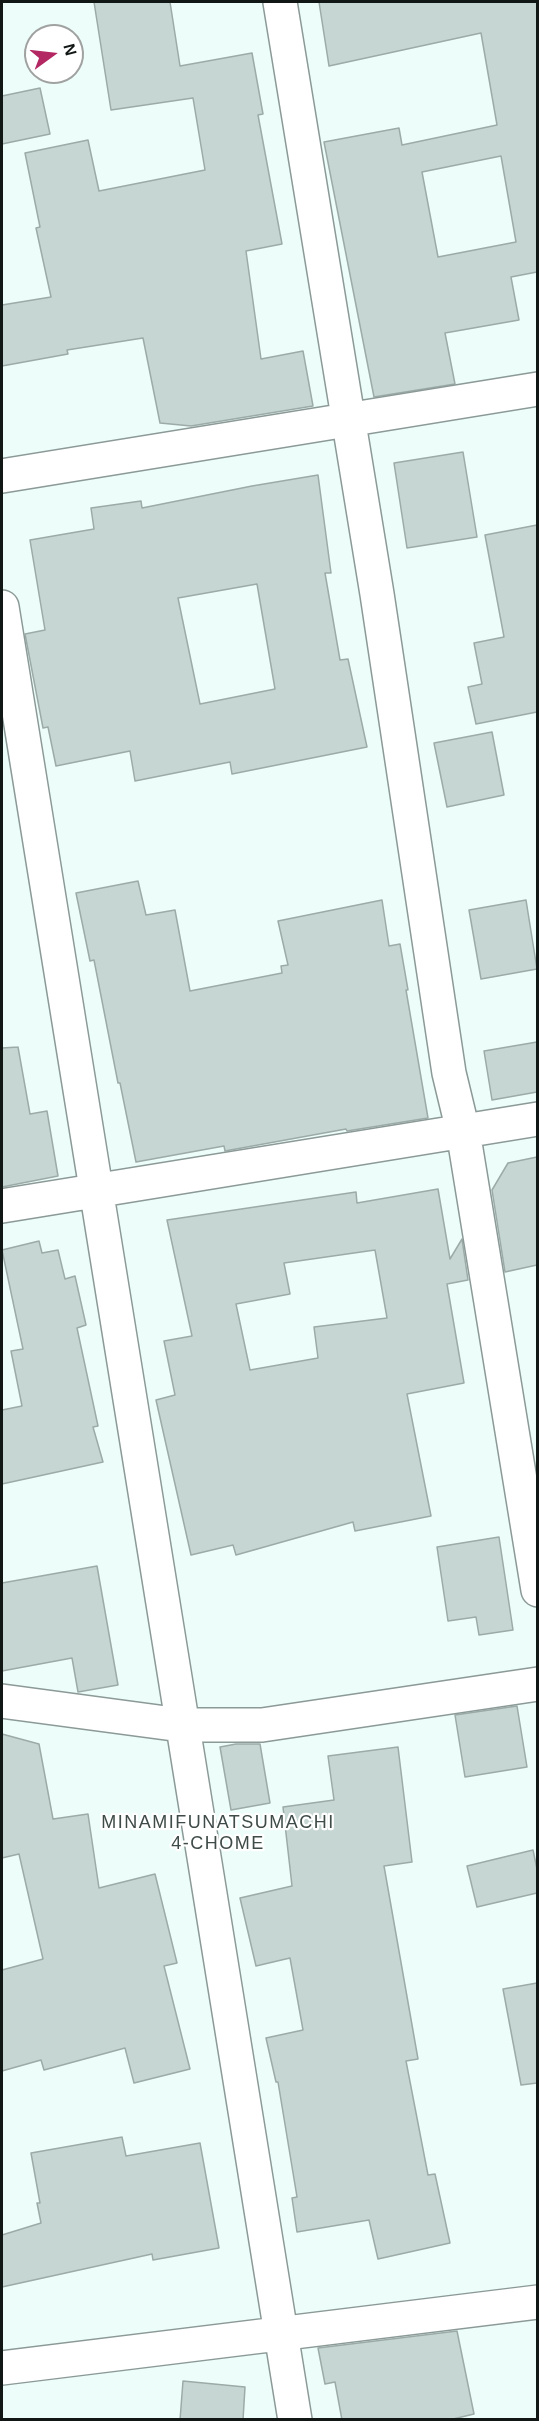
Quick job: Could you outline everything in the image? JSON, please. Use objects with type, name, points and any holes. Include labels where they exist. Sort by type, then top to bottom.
[{"type":"street","points":[[280,2],[348,420],[449,1073],[463,1131],[537,1590]]},
{"type":"street","points":[[2,476],[537,389]]},
{"type":"street","points":[[2,607],[279,2333],[295,2420]]},
{"type":"street","points":[[2,1206],[537,1119]]},
{"type":"street","points":[[2,1701],[181,1725],[262,1725],[537,1683]]},
{"type":"street","points":[[2,2368],[537,2301]]},
{"type":"building","points":[[94,2],[170,2],[180,66],[252,53],[263,114],[258,115],[282,244],[246,251],[261,359],[303,351],[313,406],[191,426],[160,423],[143,338],[67,350],[68,354],[2,366],[2,305],[51,297],[36,228],[40,227],[25,153],[88,140],[99,191],[205,170],[193,98],[111,110]]},
{"type":"building","points":[[319,2],[537,2],[537,272],[511,277],[519,320],[445,333],[455,384],[374,397],[324,142],[399,128],[402,145],[497,125],[481,33],[329,66]],"holes":[[[501,156],[516,242],[438,257],[422,172]]]},
{"type":"building","points":[[40,88],[50,134],[2,144],[2,96]]},
{"type":"building","points":[[463,452],[477,537],[407,548],[394,463]]},
{"type":"building","points":[[318,475],[331,573],[325,573],[340,660],[348,659],[367,747],[232,774],[230,762],[135,781],[130,751],[56,766],[48,727],[43,728],[25,634],[45,630],[30,540],[94,529],[91,508],[141,501],[142,508]],"holes":[[[257,584],[275,689],[200,704],[178,598]]]},
{"type":"building","points":[[537,525],[537,712],[476,724],[468,687],[482,684],[474,643],[504,637],[485,535]]},
{"type":"building","points":[[492,732],[504,795],[447,807],[434,743]]},
{"type":"building","points":[[138,881],[146,915],[175,910],[190,991],[282,973],[281,966],[288,965],[278,921],[382,900],[389,946],[400,944],[428,1118],[347,1131],[346,1129],[225,1151],[224,1146],[136,1162],[94,960],[90,961],[76,893]]},
{"type":"building","points":[[526,900],[537,969],[481,979],[469,910]]},
{"type":"building","points":[[537,1042],[537,1092],[492,1100],[484,1051]]},
{"type":"building","points":[[18,1047],[30,1114],[47,1111],[58,1176],[2,1187],[2,1048]]},
{"type":"building","points":[[537,1157],[537,1265],[505,1272],[492,1190],[508,1163]]},
{"type":"building","points":[[438,1189],[450,1259],[462,1239],[468,1280],[447,1284],[464,1383],[407,1394],[431,1516],[355,1531],[353,1522],[236,1555],[233,1545],[191,1555],[156,1400],[175,1395],[164,1341],[192,1336],[167,1220],[356,1192],[357,1203]],"holes":[[[375,1250],[387,1318],[314,1327],[318,1358],[250,1370],[236,1304],[290,1294],[284,1263]]]},
{"type":"building","points":[[39,1241],[42,1253],[58,1250],[65,1279],[75,1276],[86,1325],[77,1328],[98,1426],[93,1427],[103,1462],[2,1484],[2,1410],[22,1406],[11,1351],[23,1349],[2,1250]]},
{"type":"building","points":[[499,1537],[513,1630],[479,1635],[476,1617],[448,1621],[437,1547]]},
{"type":"building","points":[[97,1566],[118,1685],[78,1692],[72,1658],[2,1671],[2,1583]]},
{"type":"building","points":[[517,1706],[527,1767],[465,1777],[455,1715]]},
{"type":"building","points":[[2,1734],[39,1744],[53,1819],[88,1814],[99,1888],[155,1874],[177,1963],[164,1966],[190,2069],[134,2083],[125,2048],[44,2070],[41,2060],[2,2071],[2,1970],[43,1959],[19,1854],[2,1858]]},
{"type":"building","points":[[260,1744],[270,1803],[231,1810],[220,1747]]},
{"type":"building","points":[[398,1747],[412,1862],[384,1866],[418,2059],[406,2061],[428,2175],[435,2174],[450,2243],[378,2259],[369,2220],[297,2232],[292,2198],[297,2197],[278,2082],[276,2082],[266,2038],[303,2030],[290,1958],[256,1966],[240,1898],[292,1886],[283,1807],[334,1800],[328,1756]]},
{"type":"building","points":[[533,1850],[537,1869],[537,1893],[477,1907],[467,1866]]},
{"type":"building","points":[[537,1983],[537,2083],[521,2085],[503,1989]]},
{"type":"building","points":[[122,2137],[126,2156],[200,2143],[219,2248],[153,2260],[152,2254],[2,2287],[2,2235],[41,2223],[37,2203],[40,2203],[31,2153]]},
{"type":"building","points":[[457,2331],[474,2414],[449,2420],[342,2420],[335,2382],[325,2384],[318,2348]]},
{"type":"building","points":[[183,2381],[245,2387],[243,2420],[180,2420]]},
{"type":"district","name":"MINAMIFUNATSUMACHI 4-CHOME","points":[[218,1833]]}]
